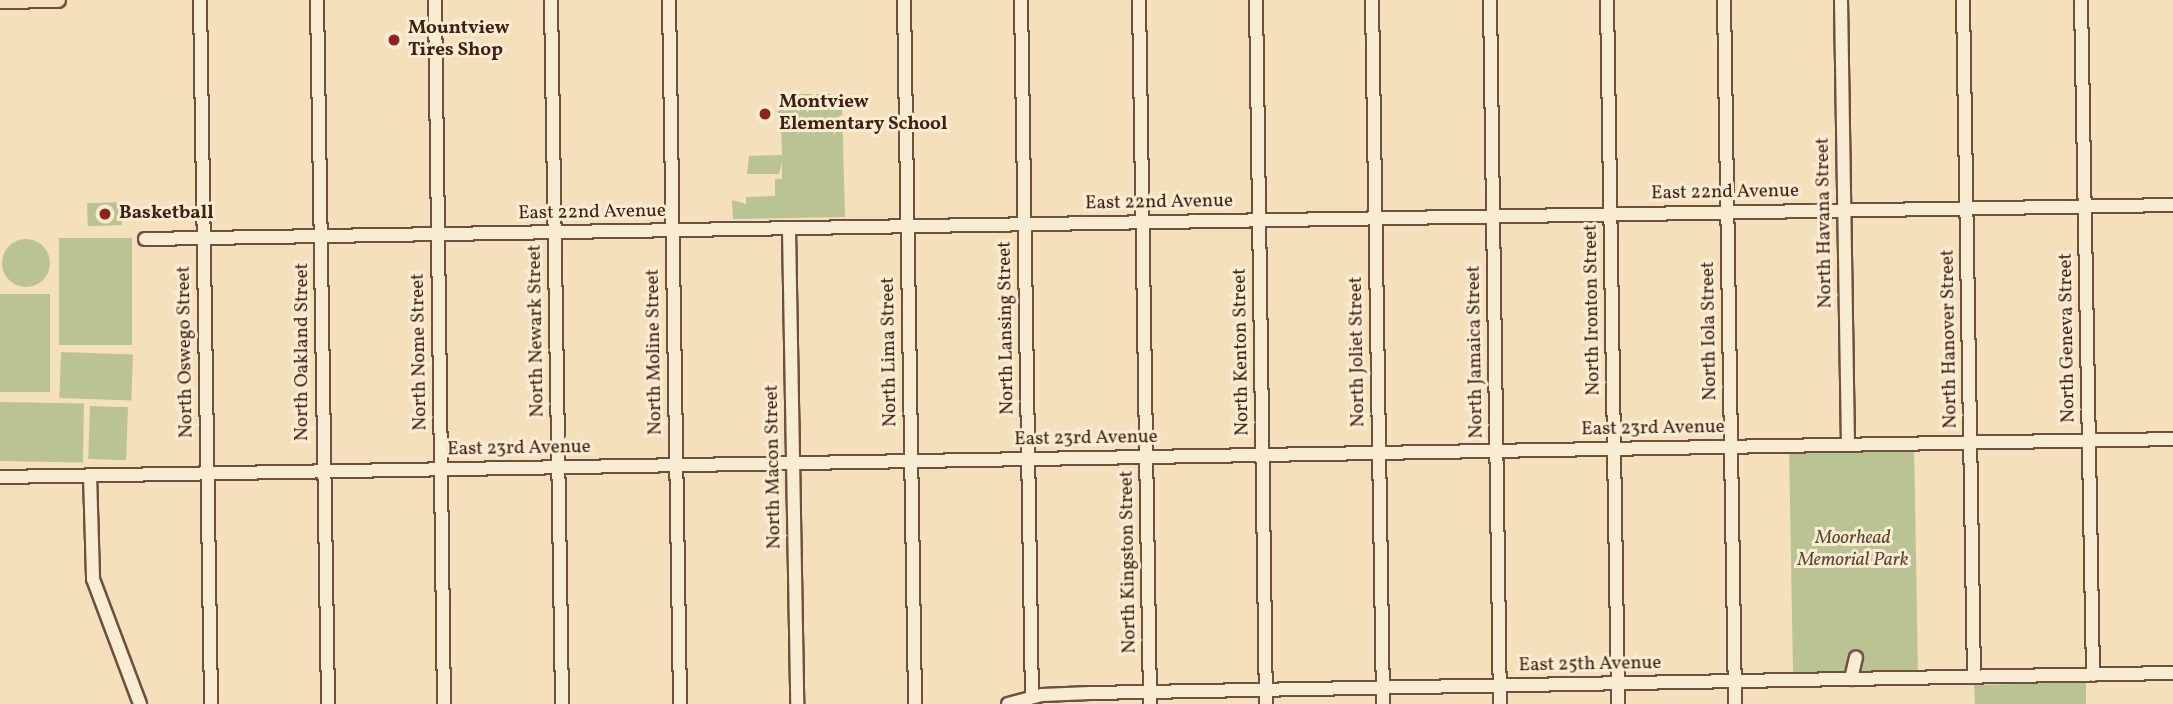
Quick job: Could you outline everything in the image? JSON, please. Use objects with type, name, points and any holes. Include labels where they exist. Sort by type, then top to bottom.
[{"type":"main road","points":[[0,1],[58,0]]},
{"type":"street","name":"North Oswego Street","points":[[200,0],[211,704]]},
{"type":"street","name":"North Oakland Street","points":[[317,0],[328,704]]},
{"type":"street","name":"North Nome Street","points":[[435,0],[444,704]]},
{"type":"street","name":"North Newark Street","points":[[551,0],[562,704]]},
{"type":"street","name":"North Moline Street","points":[[669,0],[680,704]]},
{"type":"street","name":"North Lima Street","points":[[904,0],[915,704]]},
{"type":"street","name":"North Lansing Street","points":[[1021,0],[1032,697]]},
{"type":"street","name":"North Kingston Street","points":[[1139,0],[1150,698]]},
{"type":"street","name":"North Kenton Street","points":[[1256,0],[1266,704]]},
{"type":"street","name":"North Joliet Street","points":[[1372,0],[1383,704]]},
{"type":"street","name":"North Jamaica Street","points":[[1490,0],[1500,704]]},
{"type":"street","name":"North Ironton Street","points":[[1607,0],[1618,704]]},
{"type":"street","name":"North Iola Street","points":[[1724,0],[1735,704]]},
{"type":"street","name":"North Havana Street","points":[[1841,0],[1848,445]]},
{"type":"street","name":"North Hanover Street","points":[[1963,0],[1974,677]]},
{"type":"street","name":"North Geneva Street","points":[[2081,0],[2093,675]]},
{"type":"street","name":"East 22nd Avenue","points":[[145,239],[2173,205]]},
{"type":"street","name":"North Macon Street","points":[[789,229],[797,704]]},
{"type":"street","name":"East 23rd Avenue","points":[[0,477],[2173,439]]},
{"type":"street","points":[[90,475],[93,579],[140,704]]},
{"type":"street","points":[[1852,679],[1856,658]]},
{"type":"street","name":"East 25th Avenue","points":[[1008,704],[1032,697],[1150,698],[1266,690],[2173,673]]},
{"type":"green space","points":[[789,94],[830,94],[842,102],[845,217],[733,219],[732,200],[746,204],[746,197],[775,196],[775,179],[782,179],[782,162],[779,174],[747,174],[749,156],[782,155],[781,116],[776,110],[781,99]]},
{"type":"green space","name":"Basketball","points":[[121,202],[122,225],[88,226],[87,203]]},
{"type":"green space","points":[[59,238],[132,238],[132,345],[59,345]]},
{"type":"green space","points":[[26,239],[43,246],[50,263],[43,280],[26,287],[9,280],[2,263],[9,246]]},
{"type":"green space","points":[[0,294],[50,294],[50,392],[0,392]]},
{"type":"green space","points":[[61,352],[133,355],[131,400],[59,398]]},
{"type":"green space","points":[[0,402],[84,403],[83,462],[0,461]]},
{"type":"green space","points":[[90,406],[128,407],[126,460],[88,459]]},
{"type":"green space","name":"Moorhead Memorial Park","points":[[1914,443],[1918,672],[1793,674],[1789,445]]},
{"type":"green space","points":[[2086,682],[2086,704],[1975,704],[1974,685]]},
{"type":"place","name":"Mountview Tires Shop","points":[[394,40]]},
{"type":"place","name":"Montview Elementary School","points":[[765,114]]},
{"type":"place","name":"Basketball","points":[[105,214]]}]
